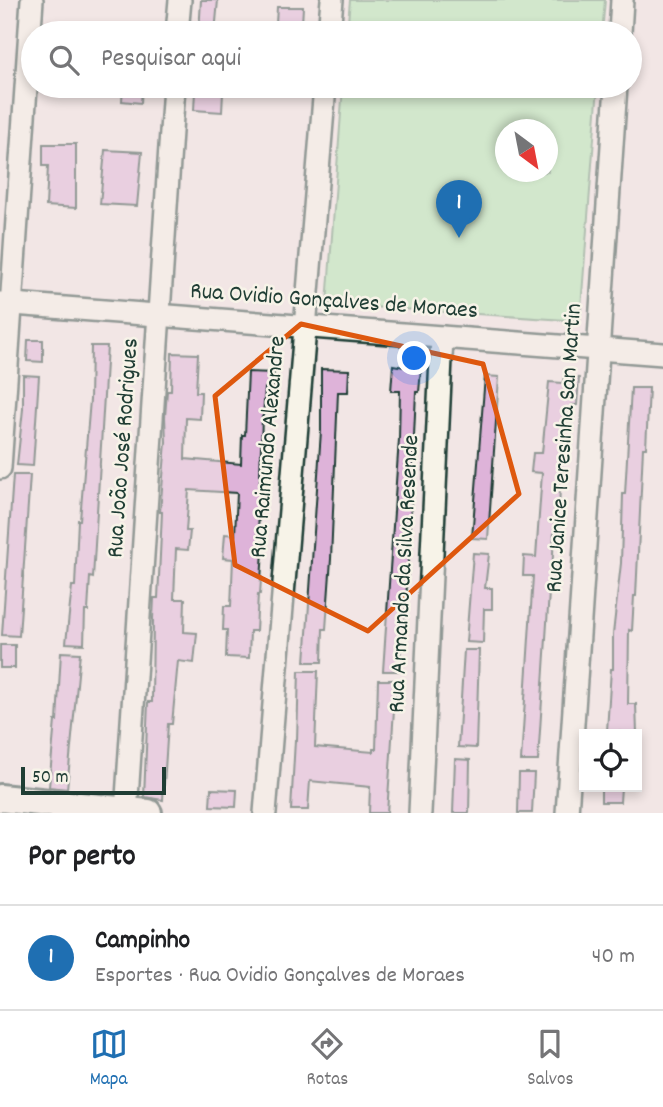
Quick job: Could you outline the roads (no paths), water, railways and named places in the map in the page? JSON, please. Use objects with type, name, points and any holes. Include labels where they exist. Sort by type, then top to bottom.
[{"type":"street","points":[[30,21],[32,0]]},
{"type":"street","points":[[178,21],[180,0]]},
{"type":"street","points":[[330,21],[332,0]]},
{"type":"street","points":[[621,21],[622,0]]},
{"type":"street","points":[[0,468],[6,304],[24,98]]},
{"type":"street","name":"Rua João José Rodrigues","points":[[133,812],[173,98]]},
{"type":"street","name":"Rua Raimundo Alexandre","points":[[265,813],[324,98]]},
{"type":"street","name":"Rua Janice Teresinha San Martin","points":[[567,813],[615,98]]},
{"type":"street","name":"Rua Ovidio Gonçalves de Moraes","points":[[6,304],[663,354]]},
{"type":"street","name":"Rua Armando da Silva Resende","points":[[420,813],[442,337]]},
{"type":"street","points":[[0,797],[133,812]]},
{"type":"place","name":"Campinho","points":[[459,238]]}]
